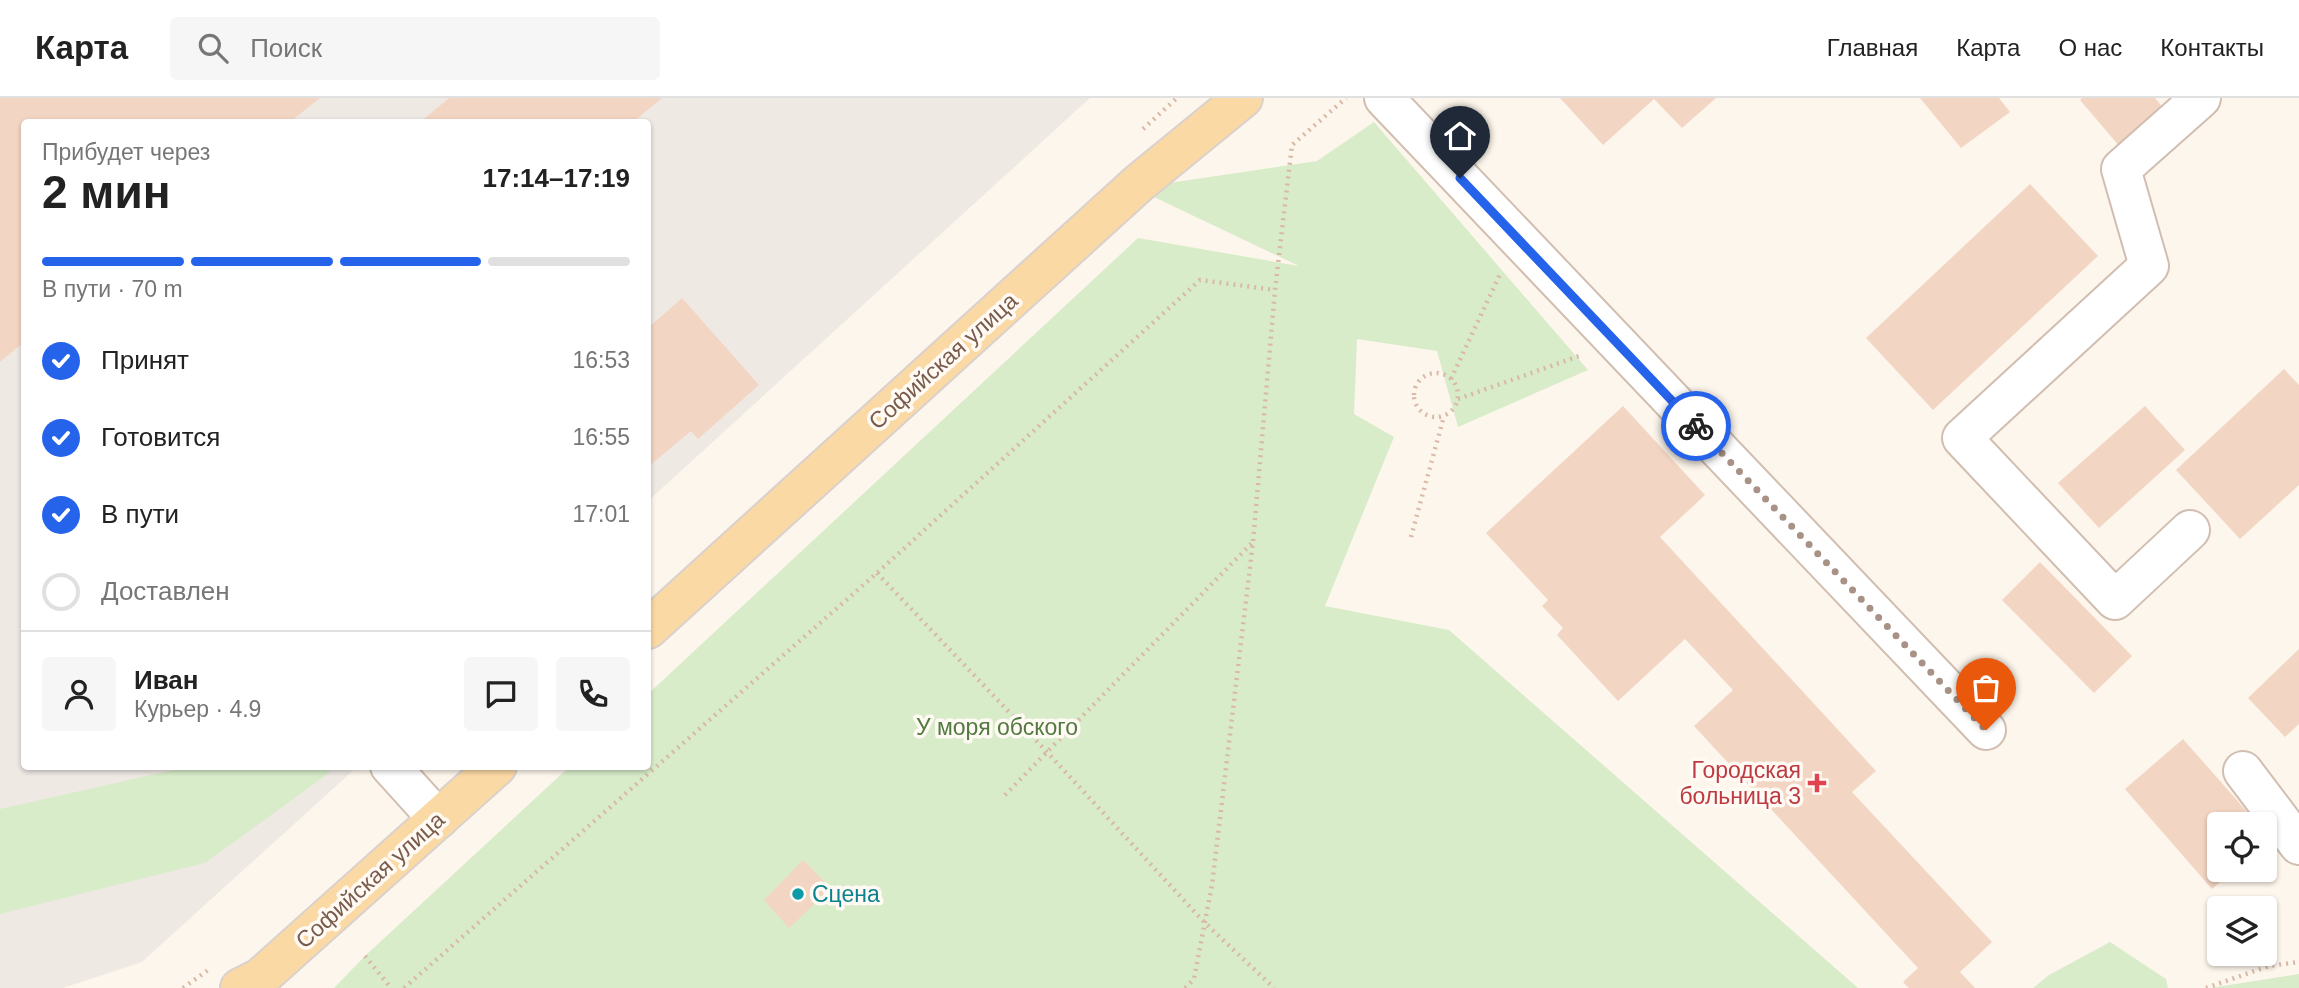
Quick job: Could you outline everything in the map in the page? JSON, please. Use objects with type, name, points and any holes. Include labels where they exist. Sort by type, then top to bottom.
[{"type":"main road","name":"Софийская улица","points":[[651,626],[1139,183],[1243,98]]},
{"type":"main road","name":"Софийская улица","points":[[240,988],[260,978],[493,770]]},
{"type":"street","points":[[1384,98],[1986,730]]},
{"type":"street","points":[[2190,530],[2115,600],[1962,438],[2149,266],[2121,169],[2202,98]]},
{"type":"street","points":[[394,770],[438,819]]},
{"type":"street","points":[[2243,771],[2299,845]]},
{"type":"path","points":[[1185,988],[1194,979],[1212,885],[1253,542],[1275,290],[1292,145],[1346,98]]},
{"type":"path","points":[[1451,379],[1517,238]]},
{"type":"path","points":[[404,988],[877,573],[1200,279],[1275,290]]},
{"type":"path","points":[[1458,399],[1617,343]]},
{"type":"path","points":[[1411,537],[1444,416],[1455,407],[1458,399],[1456,385],[1445,375],[1430,374],[1423,377],[1415,388],[1414,396],[1419,408],[1430,416],[1444,416]]},
{"type":"path","points":[[1004,795],[1253,542]]},
{"type":"path","points":[[877,573],[1204,922],[1273,988]]},
{"type":"path","points":[[365,956],[391,988]]},
{"type":"path","points":[[2206,988],[2269,966],[2299,962]]},
{"type":"shaded area","points":[[0,98],[1090,98],[651,498],[651,119],[21,119],[21,770],[354,770],[142,962],[63,988],[0,988]]},
{"type":"green space","name":"У моря обского","points":[[1374,122],[1588,370],[1458,427],[1437,351],[1357,339],[1354,414],[1394,437],[1325,606],[1449,630],[1858,988],[334,988],[566,770],[651,770],[651,691],[1138,238],[1299,266],[1135,188],[1317,161]]},
{"type":"green space","points":[[174,770],[329,770],[329,773],[205,863],[0,914],[0,809]]},
{"type":"green space","points":[[2110,942],[2166,979],[2168,988],[2033,988],[2049,975]]},
{"type":"green space","points":[[2299,974],[2299,988],[2210,988]]},
{"type":"building","points":[[0,98],[320,98],[294,119],[21,119],[21,344],[0,362]]},
{"type":"building","points":[[449,98],[662,98],[637,119],[424,119]]},
{"type":"building","points":[[1560,98],[1716,98],[1682,128],[1654,99],[1603,145]]},
{"type":"building","points":[[1920,98],[1999,98],[2010,112],[1961,148]]},
{"type":"building","points":[[2155,98],[2164,109],[2120,147],[2080,100]]},
{"type":"building","points":[[2030,184],[2098,256],[1933,410],[1866,338]]},
{"type":"building","points":[[682,298],[759,385],[698,439],[691,431],[651,464],[651,325]]},
{"type":"building","points":[[2284,369],[2299,385],[2299,485],[2240,539],[2176,470]]},
{"type":"building","points":[[1623,406],[1705,495],[1660,537],[1876,771],[1852,792],[1992,942],[1960,972],[1975,988],[1909,988],[1903,982],[1918,968],[1694,726],[1733,690],[1685,639],[1618,701],[1557,635],[1563,628],[1542,606],[1548,600],[1486,533]]},
{"type":"building","points":[[2145,406],[2185,450],[2099,528],[2058,483]]},
{"type":"building","points":[[2040,562],[2132,656],[2094,693],[2002,600]]},
{"type":"building","points":[[2299,649],[2299,724],[2285,737],[2248,698]]},
{"type":"building","points":[[2183,739],[2247,812],[2207,812],[2207,882],[2220,882],[2212,889],[2125,789]]},
{"type":"building","name":"Сцена","points":[[803,860],[831,888],[789,928],[764,900]]},
{"type":"way so far","points":[[1696,426],[1986,730]]},
{"type":"place","name":"Городская больница 3","points":[[1817,783]]},
{"type":"place","name":"Сцена","points":[[798,894]]},
{"type":"route","points":[[1460,178],[1696,426]]}]
